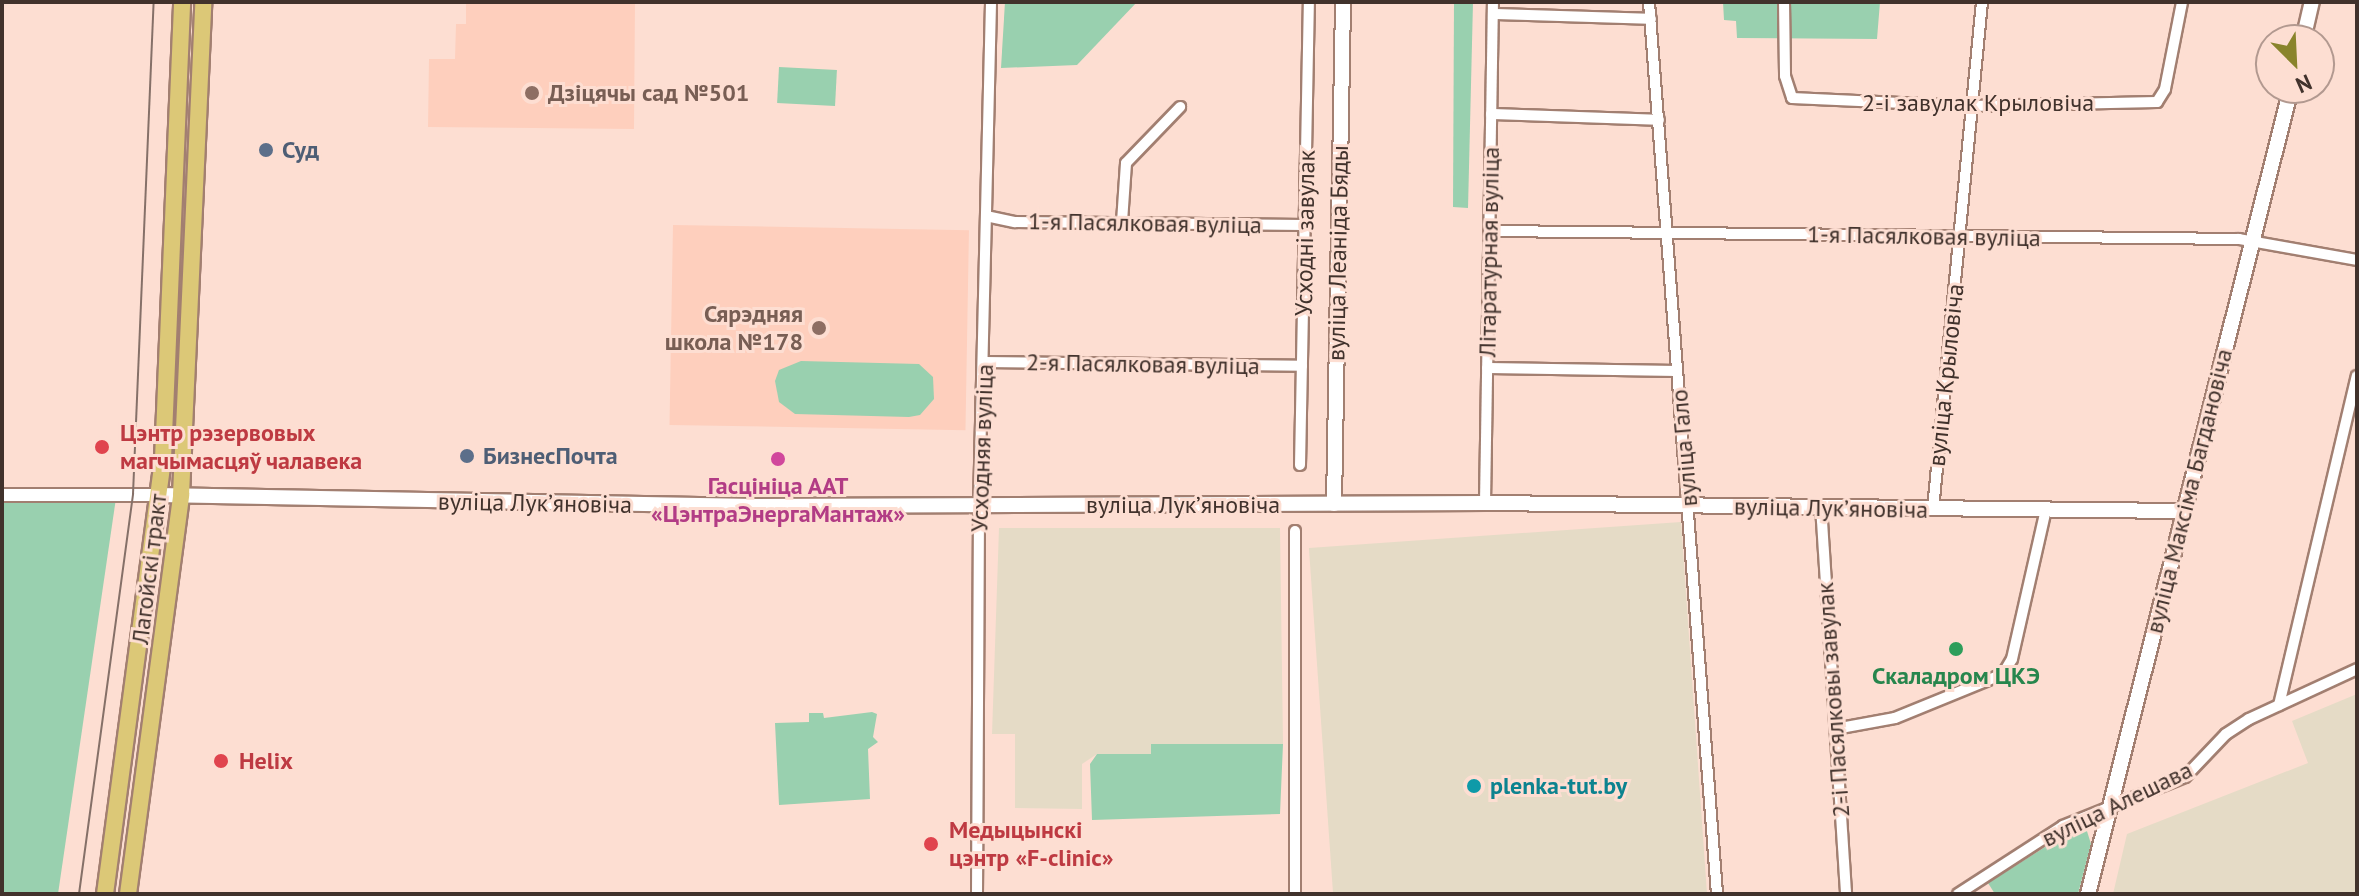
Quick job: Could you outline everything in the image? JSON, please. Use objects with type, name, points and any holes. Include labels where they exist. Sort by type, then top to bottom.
[{"type":"main road","name":"Лагойскі тракт","points":[[105,894],[159,495],[182,2]]},
{"type":"main road","name":"Лагойскі тракт","points":[[128,894],[181,495],[203,2]]},
{"type":"main road","name":"вуліца Леаніда Бяды","points":[[1334,504],[1343,2]]},
{"type":"main road","points":[[2307,24],[2312,2]]},
{"type":"main road","name":"вуліца Максіма Багдановіча","points":[[2088,894],[2287,104]]},
{"type":"main road","name":"вуліца Лукʼяновіча","points":[[159,495],[649,505],[1485,503],[2184,511]]},
{"type":"street","name":"Усходняя вуліца","points":[[977,894],[979,505],[985,362],[991,2]]},
{"type":"street","name":"Усходні завулак","points":[[1300,465],[1309,2]]},
{"type":"street","name":"Літаратурная вуліца","points":[[1485,503],[1493,2]]},
{"type":"street","name":"вуліца Гало","points":[[1649,2],[1717,894]]},
{"type":"street","name":"2-і завулак Крыловіча","points":[[1784,2],[1785,76],[1792,98],[1971,106],[2157,102],[2165,89],[2182,2]]},
{"type":"street","name":"вуліца Крыловіча","points":[[1933,509],[1982,2]]},
{"type":"street","points":[[1493,14],[1651,19]]},
{"type":"street","points":[[1122,222],[1126,163],[1180,107]]},
{"type":"street","points":[[1491,114],[1659,120]]},
{"type":"street","name":"1-я Пасялковая вуліца","points":[[986,216],[1015,222],[1304,225]]},
{"type":"street","name":"1-я Пасялковая вуліца","points":[[1490,231],[1669,235],[1960,234],[2252,241],[2357,260]]},
{"type":"street","name":"2-я Пасялковая вуліца","points":[[985,362],[1302,366]]},
{"type":"street","points":[[1487,368],[1677,371]]},
{"type":"street","points":[[2279,705],[2357,376]]},
{"type":"street","points":[[2,495],[159,495]]},
{"type":"street","name":"2-і Пасялковы завулак","points":[[1821,506],[1846,894]]},
{"type":"street","points":[[1835,729],[1895,718],[2003,674],[2012,659],[2046,509]]},
{"type":"street","points":[[1295,531],[1295,894]]},
{"type":"street","name":"вуліца Алешава","points":[[1958,894],[2063,826],[2111,804],[2185,777],[2231,729],[2357,669]]},
{"type":"shaded area","name":"Дзіцячы сад №501","points":[[466,2],[635,2],[634,129],[428,127],[429,59],[455,59],[456,24],[466,24]]},
{"type":"shaded area","name":"Сярэдняя школа №178","points":[[673,225],[969,230],[965,430],[670,425]]},
{"type":"shaded area","points":[[1681,522],[1707,894],[1333,894],[1309,548]]},
{"type":"shaded area","points":[[999,528],[1280,528],[1283,744],[1152,744],[1151,754],[1097,754],[1082,764],[1082,809],[1015,808],[1015,734],[992,734]]},
{"type":"shaded area","points":[[2357,694],[2357,894],[2113,894],[2127,834],[2308,763],[2292,721]]},
{"type":"green space","points":[[1005,2],[1137,2],[1077,65],[1001,68]]},
{"type":"green space","points":[[1454,2],[1473,2],[1468,208],[1453,207]]},
{"type":"green space","points":[[1723,2],[1880,2],[1877,39],[1737,38],[1736,21],[1724,20]]},
{"type":"green space","points":[[779,67],[837,70],[835,106],[777,103]]},
{"type":"green space","points":[[801,361],[919,364],[933,377],[934,399],[920,415],[909,417],[795,414],[779,402],[775,381],[779,370]]},
{"type":"green space","points":[[2,497],[116,498],[58,894],[2,894]]},
{"type":"green space","points":[[809,713],[823,713],[824,718],[877,714],[873,737],[878,742],[868,749],[870,799],[779,805],[775,723],[809,722]]},
{"type":"green space","points":[[1151,744],[1283,744],[1280,814],[1092,820],[1090,764],[1097,754],[1151,754]]},
{"type":"green space","points":[[2086,828],[2091,844],[2078,894],[1995,894],[1988,883],[2061,837]]},
{"type":"tram line","points":[[79,894],[133,494],[154,2]]},
{"type":"place","name":"Дзіцячы сад №501","points":[[532,93]]},
{"type":"place","name":"Суд","points":[[266,150]]},
{"type":"place","name":"Сярэдняя школа №178","points":[[819,328]]},
{"type":"place","name":"Цэнтр рэзервовых магчымасцяў чалавека","points":[[102,447]]},
{"type":"place","name":"БизнесПочта","points":[[467,456]]},
{"type":"place","name":"Гасцініца ААТ «ЦэнтраЭнергаМантаж»","points":[[778,459]]},
{"type":"place","name":"Скаладром ЦКЭ","points":[[1956,649]]},
{"type":"place","name":"Helix","points":[[221,761]]},
{"type":"place","name":"plenka-tut.by","points":[[1474,786]]},
{"type":"place","name":"Медыцынскі цэнтр «F-clinic»","points":[[931,844]]}]
